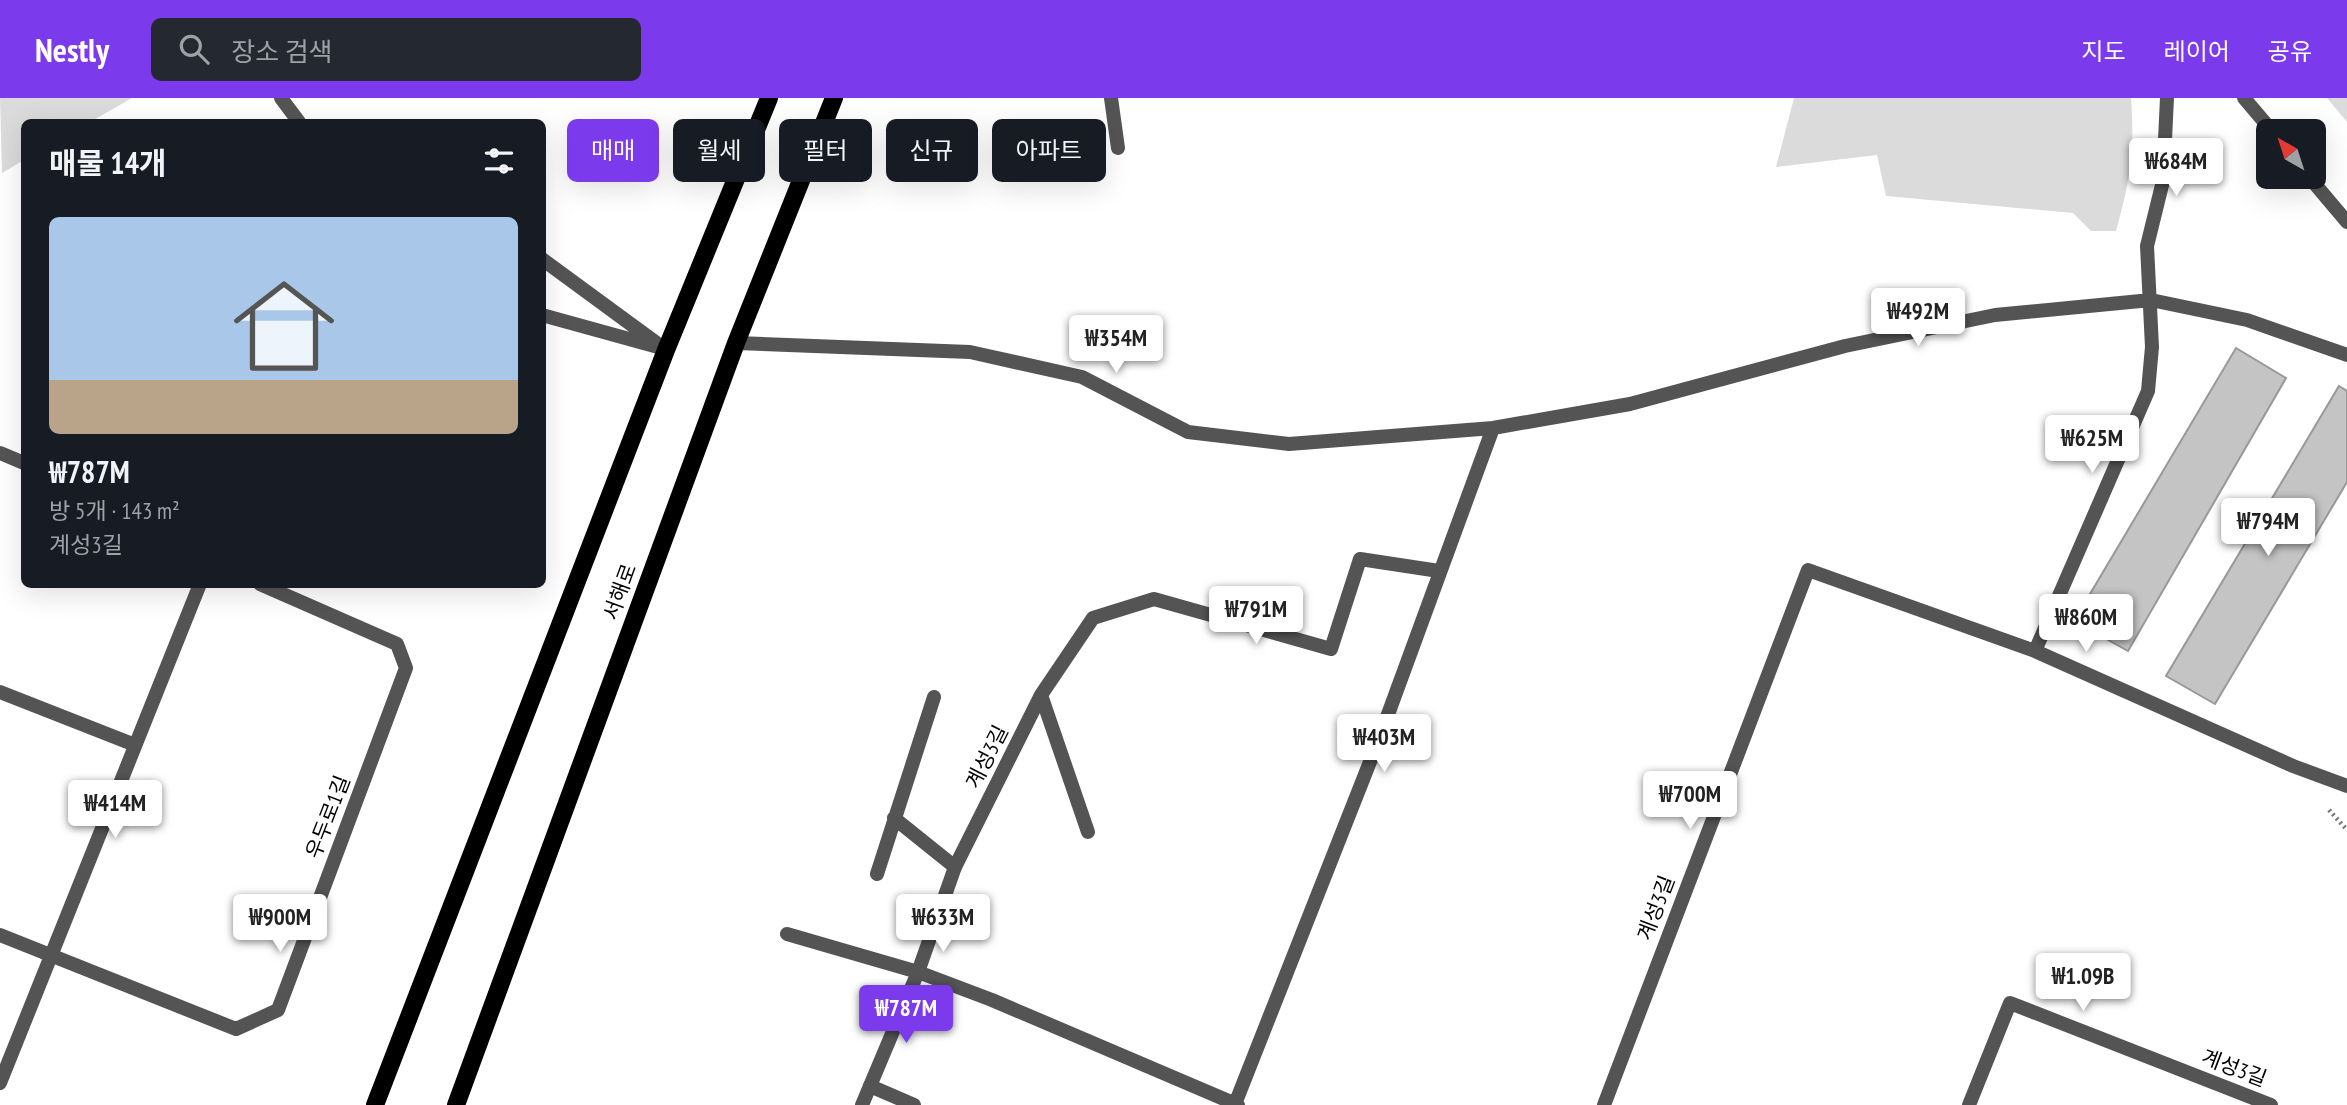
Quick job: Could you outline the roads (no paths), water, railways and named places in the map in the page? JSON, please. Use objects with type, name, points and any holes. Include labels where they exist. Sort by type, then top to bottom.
[{"type":"main road","name":"서해로","points":[[375,1105],[666,350],[769,98]]},
{"type":"main road","name":"서해로","points":[[456,1105],[736,343],[834,98]]},
{"type":"street","points":[[281,98],[297,119]]},
{"type":"street","points":[[1111,98],[1118,148]]},
{"type":"street","points":[[2168,98],[2163,181],[2147,246],[2152,346],[2148,391],[2035,651],[2293,766],[2347,786]]},
{"type":"street","points":[[2244,98],[2262,119]]},
{"type":"street","points":[[2319,189],[2347,222]]},
{"type":"street","points":[[546,262],[666,350]]},
{"type":"street","points":[[736,343],[970,352],[1082,377],[1188,432],[1289,444],[1493,428],[1630,404],[1845,346],[1994,315],[2151,300],[2247,320],[2347,355]]},
{"type":"street","points":[[546,316],[666,350]]},
{"type":"street","points":[[787,934],[918,972],[992,1000],[1236,1104],[1379,739],[1493,428]]},
{"type":"street","points":[[0,453],[21,462]]},
{"type":"street","name":"계성3길","points":[[862,1105],[918,972],[956,867],[1041,695],[1093,618],[1154,599],[1331,649],[1360,559],[1439,570]]},
{"type":"street","name":"계성3길","points":[[1604,1105],[1808,569],[2035,651]]},
{"type":"street","points":[[0,1083],[198,588]]},
{"type":"street","name":"우두로1길","points":[[0,935],[236,1029],[278,1010],[406,668],[397,644],[269,588]]},
{"type":"street","points":[[0,692],[135,745]]},
{"type":"street","points":[[1041,695],[1088,832]]},
{"type":"street","points":[[877,874],[934,697]]},
{"type":"street","points":[[894,818],[956,867]]},
{"type":"street","name":"계성3길","points":[[1969,1105],[2010,1003],[2271,1105]]},
{"type":"street","points":[[870,1086],[914,1105]]}]
